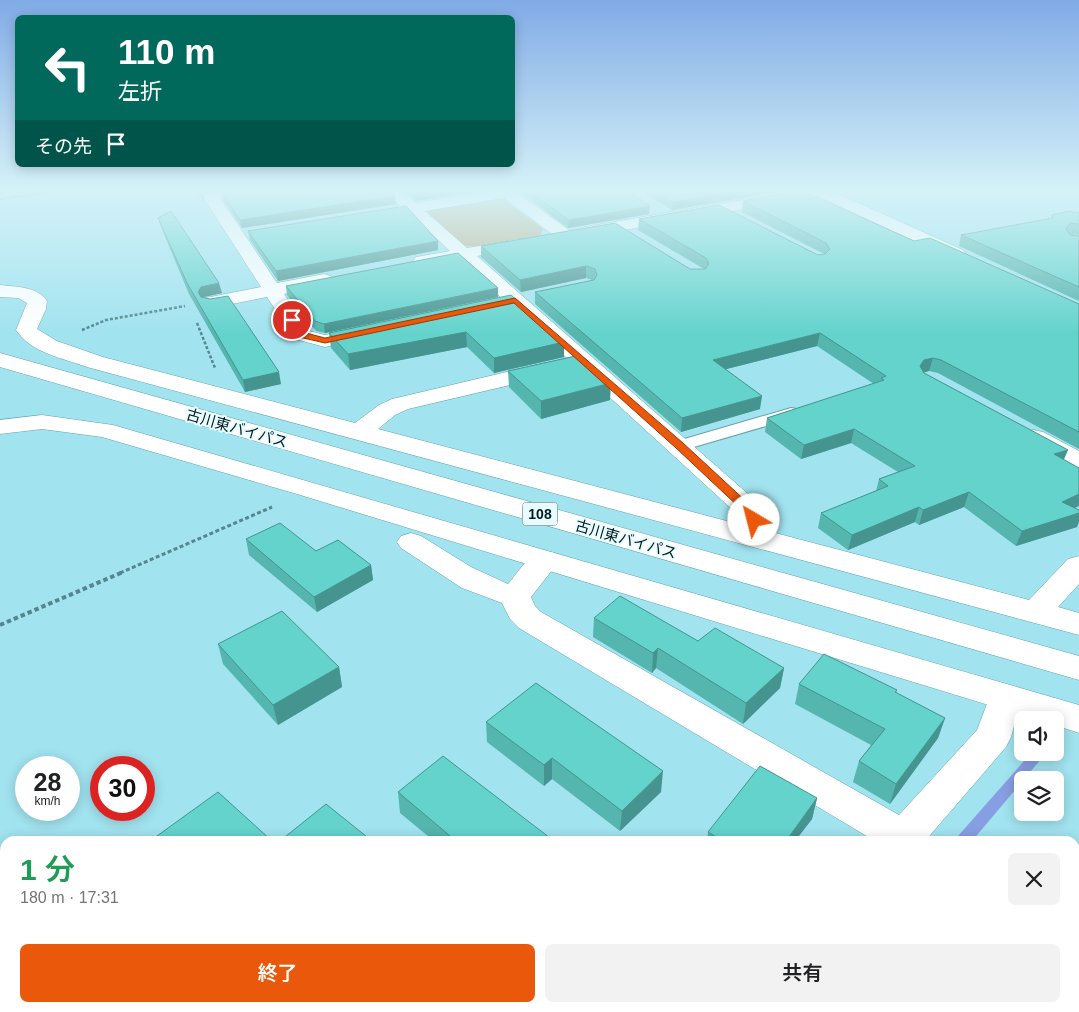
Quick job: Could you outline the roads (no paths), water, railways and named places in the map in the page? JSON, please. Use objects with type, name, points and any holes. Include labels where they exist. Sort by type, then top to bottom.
[{"type":"main road","points":[[238,239],[302,335],[325,340],[382,328]]},
{"type":"main road","points":[[447,239],[463,254],[506,302],[584,361],[746,507],[754,520],[747,536]]},
{"type":"main road","points":[[406,264],[547,239]]},
{"type":"main road","points":[[924,239],[970,260]]},
{"type":"main road","points":[[212,302],[339,277]]},
{"type":"main road","points":[[0,291],[23,293],[37,301],[36,311],[27,324],[26,330],[47,344],[95,362],[1079,624]]},
{"type":"main road","points":[[506,302],[542,295]]},
{"type":"main road","name":"古川東バイパス","points":[[0,360],[1079,668]]},
{"type":"main road","points":[[360,432],[387,410],[400,404],[584,361]]},
{"type":"main road","points":[[0,426],[42,422],[104,430],[306,488],[1079,719]]},
{"type":"main road","points":[[1012,425],[1079,461]]},
{"type":"main road","points":[[411,542],[463,577],[487,589],[515,596]]},
{"type":"main road","points":[[515,596],[545,560]]},
{"type":"main road","points":[[1035,612],[1079,566]]},
{"type":"main road","points":[[515,596],[521,612],[530,620],[897,836]]},
{"type":"main road","points":[[905,836],[993,737],[1006,697]]},
{"type":"lane","points":[[680,446],[747,428],[808,407]]},
{"type":"waterway","points":[[967,836],[1033,761]]}]
